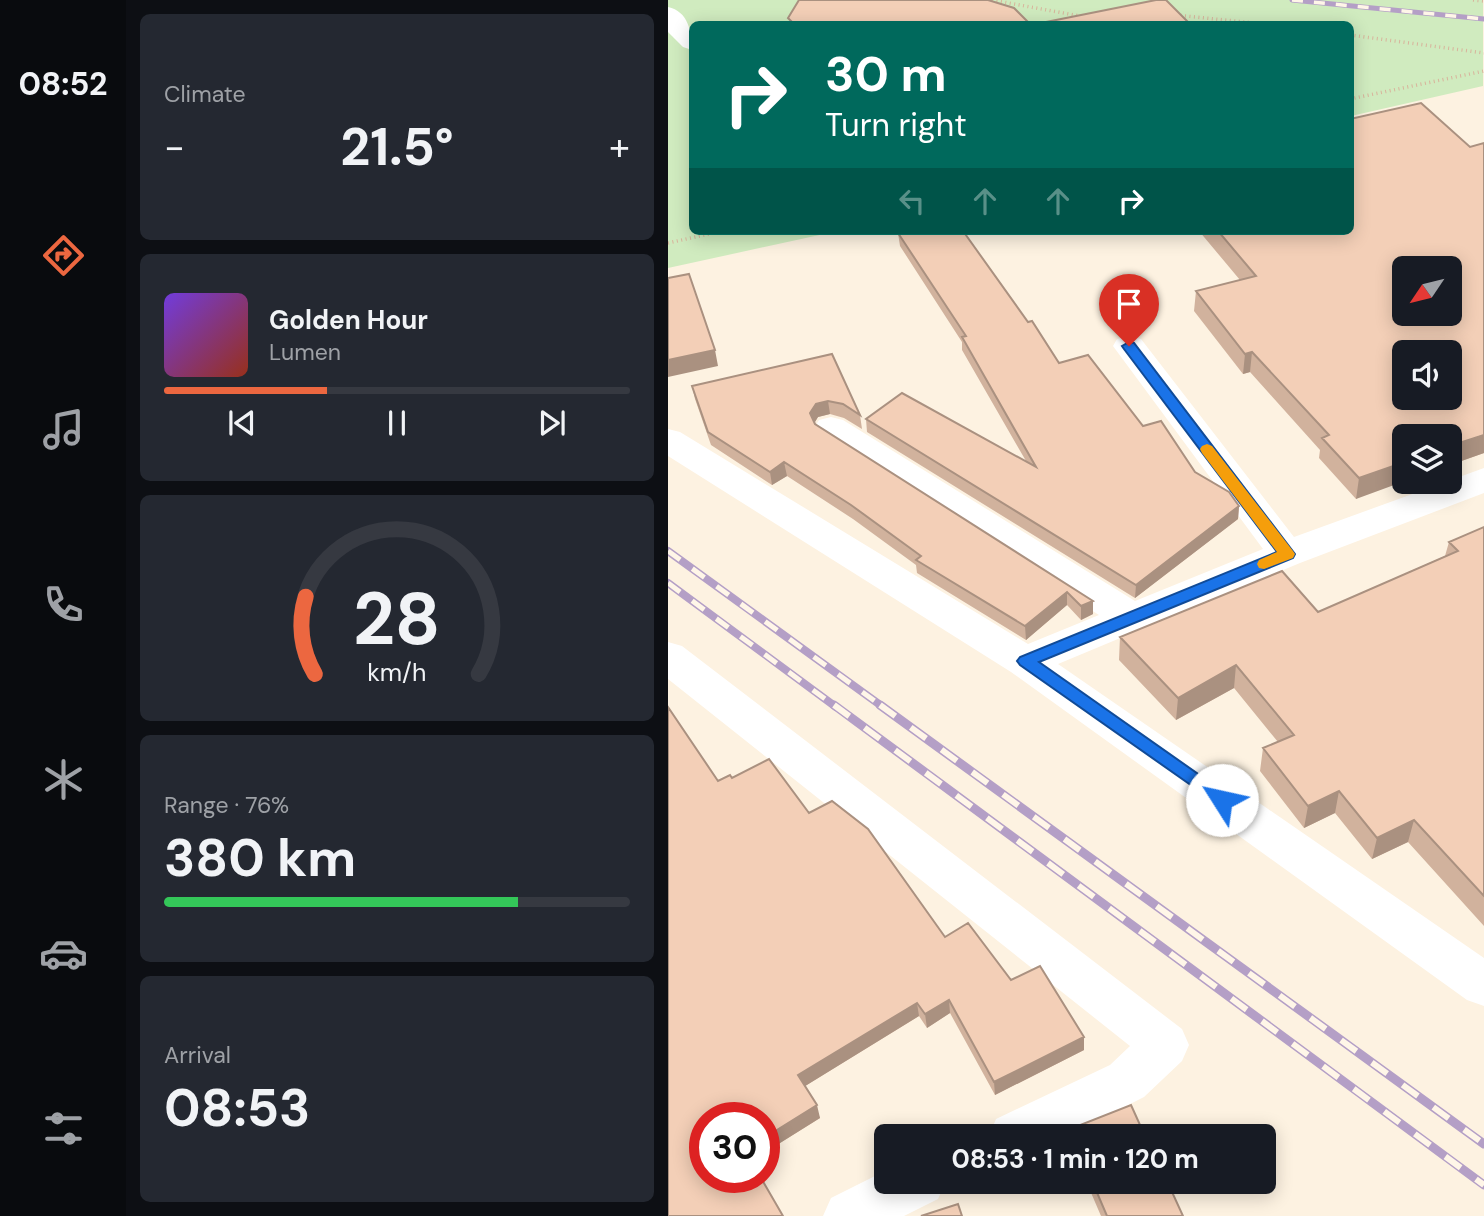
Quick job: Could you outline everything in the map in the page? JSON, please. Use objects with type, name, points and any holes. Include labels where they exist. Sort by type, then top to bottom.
[{"type":"street","points":[[668,14],[682,34],[689,39]]},
{"type":"street","points":[[1129,346],[1287,554]]},
{"type":"street","points":[[831,428],[1133,618]]},
{"type":"street","points":[[668,440],[1025,661],[1484,985]]},
{"type":"street","points":[[1025,661],[1287,554],[1484,480]]},
{"type":"street","points":[[668,657],[1165,1045],[1127,1081],[1039,1124]]},
{"type":"street","points":[[849,1216],[894,1194]]},
{"type":"path","points":[[992,0],[1082,17]]},
{"type":"path","points":[[1473,0],[1484,1]]},
{"type":"path","points":[[1173,15],[1234,21]]},
{"type":"path","points":[[1354,36],[1484,53]]},
{"type":"path","points":[[1354,98],[1484,71]]},
{"type":"path","points":[[668,243],[705,235]]},
{"type":"green space","points":[[668,0],[1483,0],[1483,86],[1354,115],[1354,21],[689,21],[689,235],[820,235],[668,268]]},
{"type":"building","points":[[799,0],[988,0],[1014,8],[1027,21],[791,21],[788,18]]},
{"type":"building","points":[[1166,0],[1187,21],[1051,21]]},
{"type":"building","points":[[1421,103],[1470,147],[1484,143],[1484,435],[1462,442],[1462,424],[1392,424],[1392,467],[1359,478],[1322,438],[1329,435],[1252,352],[1245,354],[1196,291],[1256,276],[1221,235],[1354,235],[1354,118]]},
{"type":"building","points":[[899,235],[966,235],[1028,322],[1032,321],[1059,363],[1088,355],[1143,426],[1161,421],[1195,472],[1229,492],[1239,506],[1136,585],[866,419],[902,393],[1036,467],[962,337],[966,336]]},
{"type":"building","points":[[689,274],[715,350],[668,360],[668,278]]},
{"type":"building","points":[[832,354],[860,415],[843,404],[828,401],[816,404],[810,413],[815,424],[1093,601],[1081,606],[1067,592],[1025,626],[916,560],[921,556],[851,505],[784,462],[770,472],[708,432],[692,386]]},
{"type":"building","points":[[1484,527],[1484,896],[1414,820],[1377,838],[1339,791],[1308,806],[1263,748],[1294,735],[1236,665],[1178,698],[1120,637],[1282,571],[1318,612],[1458,551],[1449,542]]},
{"type":"building","points":[[668,707],[718,781],[730,775],[732,778],[769,759],[809,813],[832,801],[868,829],[945,937],[968,923],[1011,980],[1040,966],[1084,1037],[994,1082],[949,1000],[925,1014],[917,1003],[798,1075],[817,1105],[780,1128],[780,1102],[689,1102],[689,1193],[770,1193],[783,1216],[668,1216]]},
{"type":"building","points":[[1131,1105],[1140,1124],[1083,1124]]},
{"type":"building","points":[[1098,1194],[1173,1194],[1183,1216],[1107,1216]]},
{"type":"building","points":[[958,1204],[962,1216],[921,1216]]},
{"type":"railway","points":[[1292,0],[1484,19]]},
{"type":"railway","points":[[668,551],[883,707]]},
{"type":"railway","points":[[668,583],[836,707]]},
{"type":"railway","points":[[834,705],[1484,1185]]},
{"type":"railway","points":[[880,705],[1484,1144]]},
{"type":"slow traffic","points":[[1207,449],[1287,554],[1264,564]]},
{"type":"route","points":[[1129,346],[1287,554],[1025,661],[1222,800]]}]
